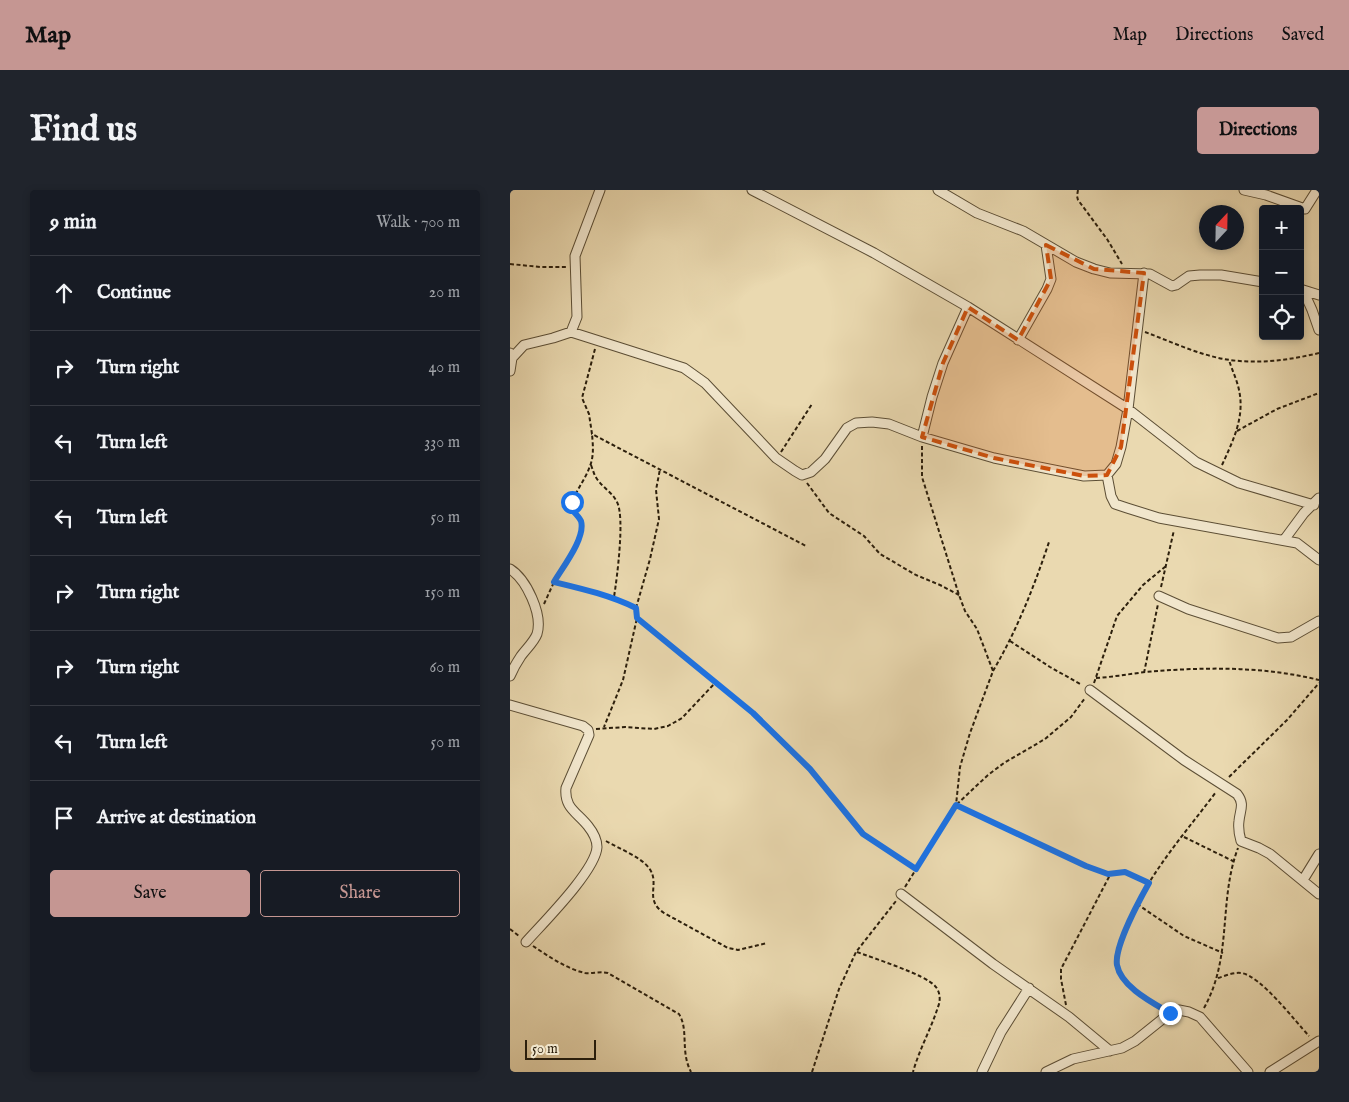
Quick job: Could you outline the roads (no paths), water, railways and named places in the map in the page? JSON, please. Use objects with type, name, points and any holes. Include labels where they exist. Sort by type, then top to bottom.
[{"type":"street","points":[[571,332],[577,317],[575,256],[600,190]]},
{"type":"street","points":[[752,190],[874,253],[968,307],[1128,409],[1196,462],[1239,483],[1316,502]]},
{"type":"street","points":[[938,190],[977,213],[1023,231],[1076,262],[1110,274],[1144,273],[1172,286],[1189,276],[1200,275],[1221,275],[1259,281]]},
{"type":"street","points":[[1244,190],[1266,195],[1305,209],[1318,190]]},
{"type":"street","points":[[1018,340],[1051,279],[1046,245]]},
{"type":"street","points":[[510,371],[511,355],[524,345],[571,332],[598,339],[684,368],[706,382],[776,458],[802,475],[811,472],[825,458],[847,428],[856,423],[872,422],[889,424],[922,437],[994,458],[1084,476],[1107,475],[1116,464],[1128,409],[1144,273]]},
{"type":"street","points":[[1304,290],[1319,295]]},
{"type":"street","points":[[1304,293],[1319,330]]},
{"type":"street","points":[[922,437],[943,363],[968,307]]},
{"type":"street","points":[[1107,475],[1111,496],[1116,504],[1158,518],[1297,543],[1319,560]]},
{"type":"street","points":[[1284,540],[1304,513],[1316,502]]},
{"type":"street","points":[[510,569],[530,593],[536,610],[538,627],[535,638],[519,658],[510,676]]},
{"type":"street","points":[[1159,596],[1188,609],[1278,638],[1290,637],[1319,621]]},
{"type":"street","points":[[1090,690],[1184,760],[1237,794],[1242,800],[1238,832],[1241,841],[1270,854],[1319,894]]},
{"type":"street","points":[[510,706],[583,726],[588,730],[589,735],[566,788],[565,797],[569,806],[587,824],[597,845],[596,854],[584,876],[526,942]]},
{"type":"street","points":[[1304,880],[1319,854]]},
{"type":"street","points":[[901,894],[972,948],[1069,1016],[1110,1051]]},
{"type":"street","points":[[982,1072],[1001,1032],[1029,988]]},
{"type":"street","points":[[1046,1072],[1073,1059],[1122,1048],[1135,1041],[1170,1013],[1179,1010],[1200,1017],[1248,1072]]},
{"type":"street","points":[[1270,1072],[1317,1042]]}]
